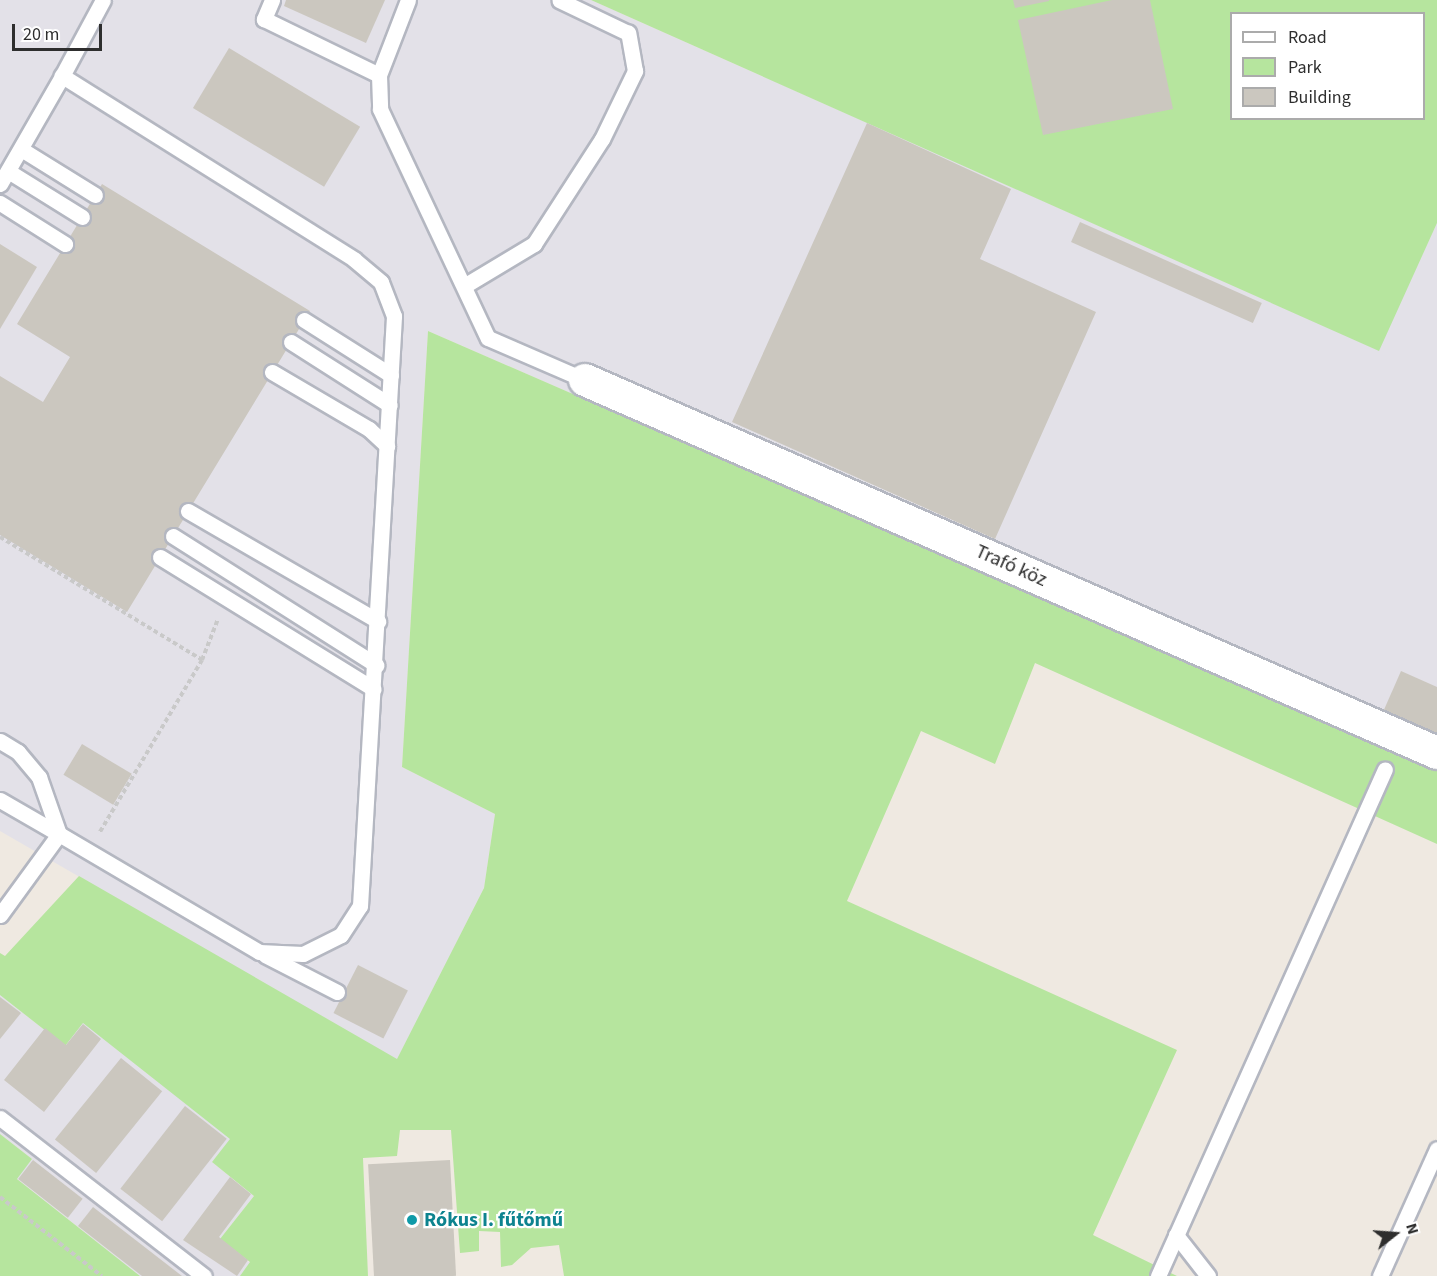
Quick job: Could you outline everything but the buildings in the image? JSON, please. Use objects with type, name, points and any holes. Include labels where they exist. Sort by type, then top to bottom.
[{"type":"street","name":"Trafó köz","points":[[585,380],[1437,753]]},
{"type":"lane","points":[[272,0],[264,19],[379,75]]},
{"type":"lane","points":[[408,0],[379,75],[380,109],[488,338],[585,380]]},
{"type":"lane","points":[[464,286],[534,244],[602,139],[635,71],[628,33],[559,0]]},
{"type":"lane","points":[[82,217],[4,177],[62,76],[97,2]]},
{"type":"lane","points":[[62,76],[354,259],[381,282],[394,316],[376,665],[360,906],[340,935],[303,954],[260,952]]},
{"type":"lane","points":[[21,149],[95,195]]},
{"type":"lane","points":[[0,203],[65,244]]},
{"type":"lane","points":[[304,320],[391,375]]},
{"type":"lane","points":[[291,342],[390,405]]},
{"type":"lane","points":[[272,372],[369,429],[387,446]]},
{"type":"lane","points":[[188,511],[378,621]]},
{"type":"lane","points":[[173,536],[376,665]]},
{"type":"lane","points":[[160,557],[374,689]]},
{"type":"lane","points":[[0,741],[18,752],[39,777],[59,834]]},
{"type":"lane","points":[[1158,1276],[1386,769]]},
{"type":"lane","points":[[0,800],[260,952],[337,992]]},
{"type":"lane","points":[[0,915],[59,834]]},
{"type":"lane","points":[[0,1118],[204,1276]]},
{"type":"lane","points":[[1380,1276],[1437,1149]]},
{"type":"lane","points":[[1176,1235],[1208,1276]]},
{"type":"path","points":[[0,537],[202,660]]},
{"type":"path","points":[[89,851],[202,660],[225,597]]},
{"type":"path","points":[[0,1197],[102,1276]]},
{"type":"shaded area","points":[[0,0],[591,0],[1378,350],[1437,223],[1437,770],[428,331],[402,767],[495,814],[484,888],[397,1060],[0,831]]},
{"type":"shaded area","points":[[0,995],[64,1045],[83,1022],[231,1139],[212,1162],[254,1196],[220,1239],[250,1263],[240,1276],[140,1276],[16,1178],[32,1159],[0,1134]]},
{"type":"green space","points":[[591,0],[1437,0],[1437,223],[1379,351]]},
{"type":"green space","points":[[428,331],[1437,770],[1437,844],[1035,663],[995,764],[921,731],[847,901],[1177,1050],[1093,1235],[1177,1276],[564,1276],[559,1245],[531,1248],[512,1265],[501,1267],[500,1232],[479,1231],[479,1251],[460,1253],[451,1130],[400,1130],[397,1156],[363,1158],[368,1276],[240,1276],[250,1262],[220,1239],[254,1196],[212,1162],[230,1139],[83,1023],[65,1046],[0,995],[0,953],[5,956],[79,876],[397,1059],[484,888],[495,814],[402,767]]},
{"type":"green space","points":[[0,1134],[32,1159],[17,1179],[140,1276],[0,1276]]},
{"type":"place","name":"Rókus I. fűtőmű","points":[[412,1220]]}]
